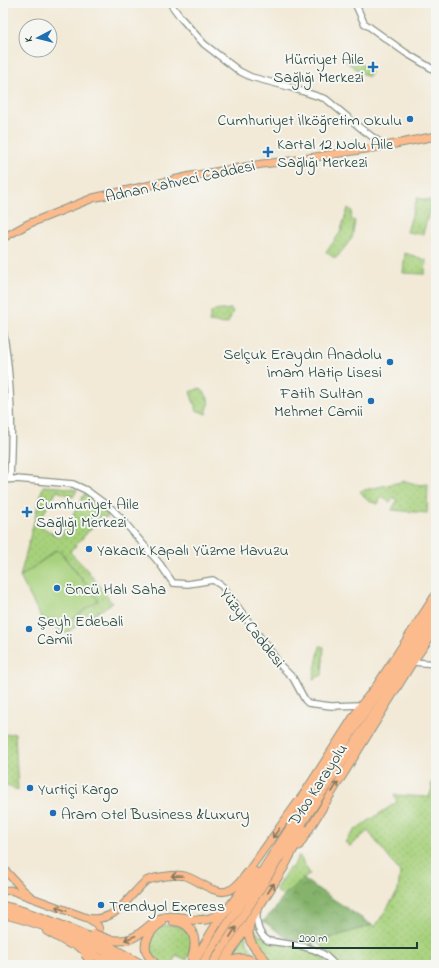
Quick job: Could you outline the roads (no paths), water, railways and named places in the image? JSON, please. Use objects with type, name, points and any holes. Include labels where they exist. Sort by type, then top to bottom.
[{"type":"highway","name":"D100 Karayolu","points":[[202,965],[348,736],[436,606]]},
{"type":"highway","name":"D100 Karayolu","points":[[212,965],[264,881],[436,618]]},
{"type":"highway","points":[[394,683],[415,659]]},
{"type":"highway","points":[[348,736],[376,685]]},
{"type":"highway","points":[[222,965],[284,867],[321,795]]},
{"type":"highway","points":[[191,965],[216,926],[246,884],[288,830]]},
{"type":"highway","points":[[3,915],[46,931],[77,947],[89,951],[105,949],[124,940],[130,939],[142,932],[154,922],[165,917],[199,920],[209,919],[222,911],[246,884]]},
{"type":"highway","points":[[3,906],[43,918],[89,951]]},
{"type":"highway","points":[[3,915],[60,932],[89,951],[105,949],[143,965]]},
{"type":"highway","points":[[250,919],[248,934],[250,939],[256,950],[269,965]]},
{"type":"highway","points":[[156,965],[146,950],[148,937],[154,928],[160,924],[170,921],[181,923],[194,935],[195,946],[191,965]]},
{"type":"highway","points":[[105,949],[112,965]]},
{"type":"highway","points":[[105,949],[128,965]]},
{"type":"highway","points":[[226,965],[233,960],[242,958],[254,960],[261,965]]},
{"type":"main road","name":"Adnan Kahveci Caddesi","points":[[3,238],[28,224],[93,198],[191,176],[385,146],[436,136]]},
{"type":"main road","points":[[87,918],[99,919],[112,914],[122,906],[146,881],[173,875],[183,876],[222,892],[233,888],[247,873],[307,789],[361,705],[376,685],[436,594]]},
{"type":"main road","points":[[284,867],[305,836],[415,659],[436,629]]},
{"type":"main road","points":[[3,868],[24,891],[35,899]]},
{"type":"main road","points":[[3,891],[10,890],[87,918],[96,923],[100,930],[99,934],[89,951]]},
{"type":"street","points":[[170,3],[204,44],[239,71],[251,77],[326,99],[385,146]]},
{"type":"street","points":[[355,3],[364,23],[406,53],[436,71]]},
{"type":"street","points":[[3,330],[10,380],[12,450],[10,479]]},
{"type":"street","name":"Yüzyıl Caddesi","points":[[3,480],[10,479],[73,484],[86,490],[112,509],[120,517],[160,564],[173,583],[188,584],[213,580],[222,586],[270,652],[293,678],[308,703],[331,706],[361,705]]},
{"type":"street","points":[[415,659],[436,664]]},
{"type":"street","points":[[258,908],[258,930],[266,939],[269,941],[302,946],[315,950],[323,954],[335,965]]},
{"type":"place","name":"Hürriyet Aile Sağlığı Merkezi","points":[[373,67]]},
{"type":"place","name":"Cumhuriyet İlköğretim Okulu","points":[[410,119]]},
{"type":"place","name":"Kartal 12 Nolu Aile Sağlığı Merkezi","points":[[268,152]]},
{"type":"place","name":"Selçuk Eraydın Anadolu İmam Hatip Lisesi","points":[[390,362]]},
{"type":"place","name":"Fatih Sultan Mehmet Camii","points":[[371,401]]},
{"type":"place","name":"Cumhuriyet Aile Sağlığı Merkezi","points":[[27,512]]},
{"type":"place","name":"Yakacık Kapalı Yüzme Havuzu","points":[[89,549]]},
{"type":"place","name":"Öncü Halı Saha","points":[[57,588]]},
{"type":"place","name":"Şeyh Edebali Camii","points":[[29,629]]},
{"type":"place","name":"Yurtiçi Kargo","points":[[30,788]]},
{"type":"place","name":"Aram Otel Business &Luxury","points":[[53,813]]},
{"type":"place","name":"Trendyol Express","points":[[101,905]]}]
